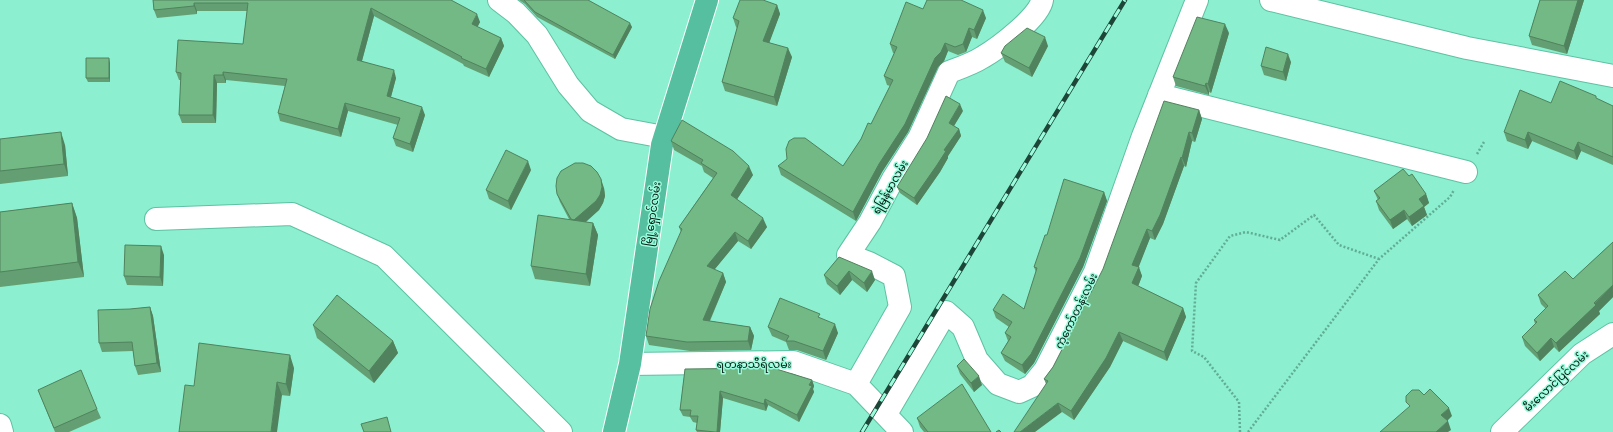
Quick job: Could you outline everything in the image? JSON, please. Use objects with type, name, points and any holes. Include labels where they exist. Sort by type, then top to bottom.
[{"type":"highway","name":"မြို့ရှောင်လမ်း","points":[[614,432],[630,364],[662,145],[707,0]]},
{"type":"street","points":[[500,0],[516,13],[537,35],[568,85],[590,111],[621,129],[664,137]]},
{"type":"street","name":"ရဲမြန်မာလမ်း","points":[[856,384],[900,307],[894,276],[869,263],[848,255],[870,222],[892,179],[919,138],[949,72],[982,58],[1010,38],[1028,22],[1041,4],[1042,0]]},
{"type":"street","name":"ကံ့ကော်တန်းလမ်း","points":[[886,414],[946,312],[963,327],[977,360],[998,384],[1019,392],[1032,386],[1045,370],[1095,272],[1159,94],[1196,0]]},
{"type":"street","points":[[1271,0],[1467,48],[1613,76]]},
{"type":"street","points":[[1159,94],[1466,172]]},
{"type":"street","points":[[156,219],[292,214],[384,256],[561,432]]},
{"type":"street","name":"မီးလောင်ပြင်လမ်း","points":[[1502,432],[1582,354],[1613,334]]},
{"type":"street","name":"ရတနာသီရိလမ်း","points":[[630,364],[793,362],[856,384],[902,432]]},
{"type":"street","points":[[0,425],[2,432]]},
{"type":"path","points":[[1248,432],[1379,259],[1450,197],[1484,142]]},
{"type":"path","points":[[1240,432],[1239,402],[1204,357],[1192,351],[1196,283],[1230,236],[1246,232],[1280,240],[1314,214],[1339,245],[1379,259]]},
{"type":"building","points":[[153,0],[451,0],[477,14],[472,24],[501,38],[486,69],[461,58],[462,57],[371,8],[357,60],[394,70],[387,96],[422,107],[410,144],[393,138],[400,118],[345,103],[338,129],[278,113],[287,79],[223,72],[223,75],[214,75],[213,115],[179,115],[181,73],[176,72],[178,40],[243,44],[248,3],[194,3],[194,6],[154,10]]},
{"type":"building","points":[[524,0],[588,0],[630,23],[613,55],[535,12]]},
{"type":"building","points":[[740,0],[763,0],[777,5],[763,41],[788,48],[774,97],[722,82],[739,21],[733,18]]},
{"type":"building","points":[[927,0],[961,0],[983,10],[974,30],[969,28],[963,44],[955,47],[945,43],[941,52],[935,58],[905,124],[879,164],[853,212],[778,166],[787,159],[786,149],[789,141],[794,138],[805,138],[843,166],[861,139],[868,123],[871,124],[893,80],[884,76],[897,47],[890,44],[906,2],[923,9]]},
{"type":"building","points":[[1540,0],[1578,0],[1564,46],[1529,36]]},
{"type":"building","points":[[1197,17],[1225,24],[1208,84],[1206,83],[1205,86],[1173,77]]},
{"type":"building","points":[[1027,28],[1045,37],[1029,68],[1001,53],[1005,46]]},
{"type":"building","points":[[1266,47],[1288,54],[1283,72],[1261,66]]},
{"type":"building","points":[[86,58],[109,58],[109,78],[86,78]]},
{"type":"building","points":[[1560,81],[1596,96],[1596,98],[1613,106],[1613,157],[1578,142],[1574,151],[1528,132],[1525,140],[1504,132],[1520,90],[1551,103]]},
{"type":"building","points":[[946,96],[960,104],[949,123],[959,129],[944,150],[946,151],[937,165],[914,198],[897,187],[927,138]]},
{"type":"building","points":[[1164,101],[1199,110],[1192,133],[1189,132],[1182,158],[1181,157],[1160,215],[1152,231],[1147,229],[1132,265],[1139,267],[1132,283],[1183,308],[1164,352],[1119,332],[1106,358],[1071,411],[1058,403],[1020,432],[1014,432],[1048,381],[1044,379],[1053,367],[1103,269]]},
{"type":"building","points":[[682,120],[733,151],[749,166],[731,195],[763,218],[748,241],[735,232],[707,266],[723,273],[703,320],[750,327],[748,341],[687,342],[646,336],[650,309],[659,281],[682,229],[679,227],[717,173],[701,163],[703,160],[671,141]]},
{"type":"building","points":[[61,132],[64,164],[0,171],[0,139]]},
{"type":"building","points":[[506,150],[528,161],[508,201],[486,190]]},
{"type":"building","points":[[575,163],[583,163],[591,166],[601,179],[602,187],[600,195],[596,201],[574,220],[571,219],[557,194],[556,186],[557,178],[561,171]]},
{"type":"building","points":[[1403,169],[1409,176],[1412,174],[1426,194],[1419,199],[1424,206],[1409,217],[1404,210],[1390,220],[1376,201],[1380,198],[1374,191]]},
{"type":"building","points":[[1064,179],[1104,192],[1080,258],[1031,354],[1022,365],[1001,353],[1011,337],[1005,333],[1012,322],[993,310],[1003,294],[1024,309],[1037,268],[1034,267],[1045,235],[1047,235]]},
{"type":"building","points":[[72,203],[78,262],[0,272],[0,212]]},
{"type":"building","points":[[538,215],[593,223],[586,274],[531,266]]},
{"type":"building","points":[[1613,242],[1613,285],[1594,303],[1596,305],[1556,343],[1551,338],[1537,353],[1522,337],[1537,322],[1534,320],[1548,306],[1538,295],[1565,271],[1573,279]]},
{"type":"building","points":[[125,245],[161,246],[160,277],[124,276]]},
{"type":"building","points":[[839,257],[872,271],[864,283],[849,271],[837,286],[824,275]]},
{"type":"building","points":[[337,295],[393,341],[369,371],[313,325]]},
{"type":"building","points":[[780,298],[820,314],[818,317],[835,324],[823,351],[794,341],[786,341],[789,336],[768,327]]},
{"type":"building","points":[[150,307],[157,363],[135,366],[132,342],[99,343],[98,310]]},
{"type":"building","points":[[199,343],[290,355],[286,384],[277,382],[271,432],[179,432],[185,385],[194,386]]},
{"type":"building","points":[[964,359],[979,376],[971,383],[957,366]]},
{"type":"building","points":[[773,368],[812,380],[809,385],[812,386],[797,415],[765,399],[764,404],[720,391],[717,432],[696,430],[698,416],[690,416],[691,410],[680,410],[685,369]]},
{"type":"building","points":[[81,370],[97,409],[54,428],[38,390]]},
{"type":"building","points":[[962,384],[991,432],[928,432],[917,418]]},
{"type":"building","points":[[1430,389],[1449,408],[1441,415],[1448,421],[1436,432],[1380,432],[1410,406],[1406,402],[1406,396],[1412,390],[1419,390],[1424,395]]},
{"type":"building","points":[[387,417],[391,432],[364,432],[361,424]]},
{"type":"railway","points":[[862,432],[1125,0]]}]
